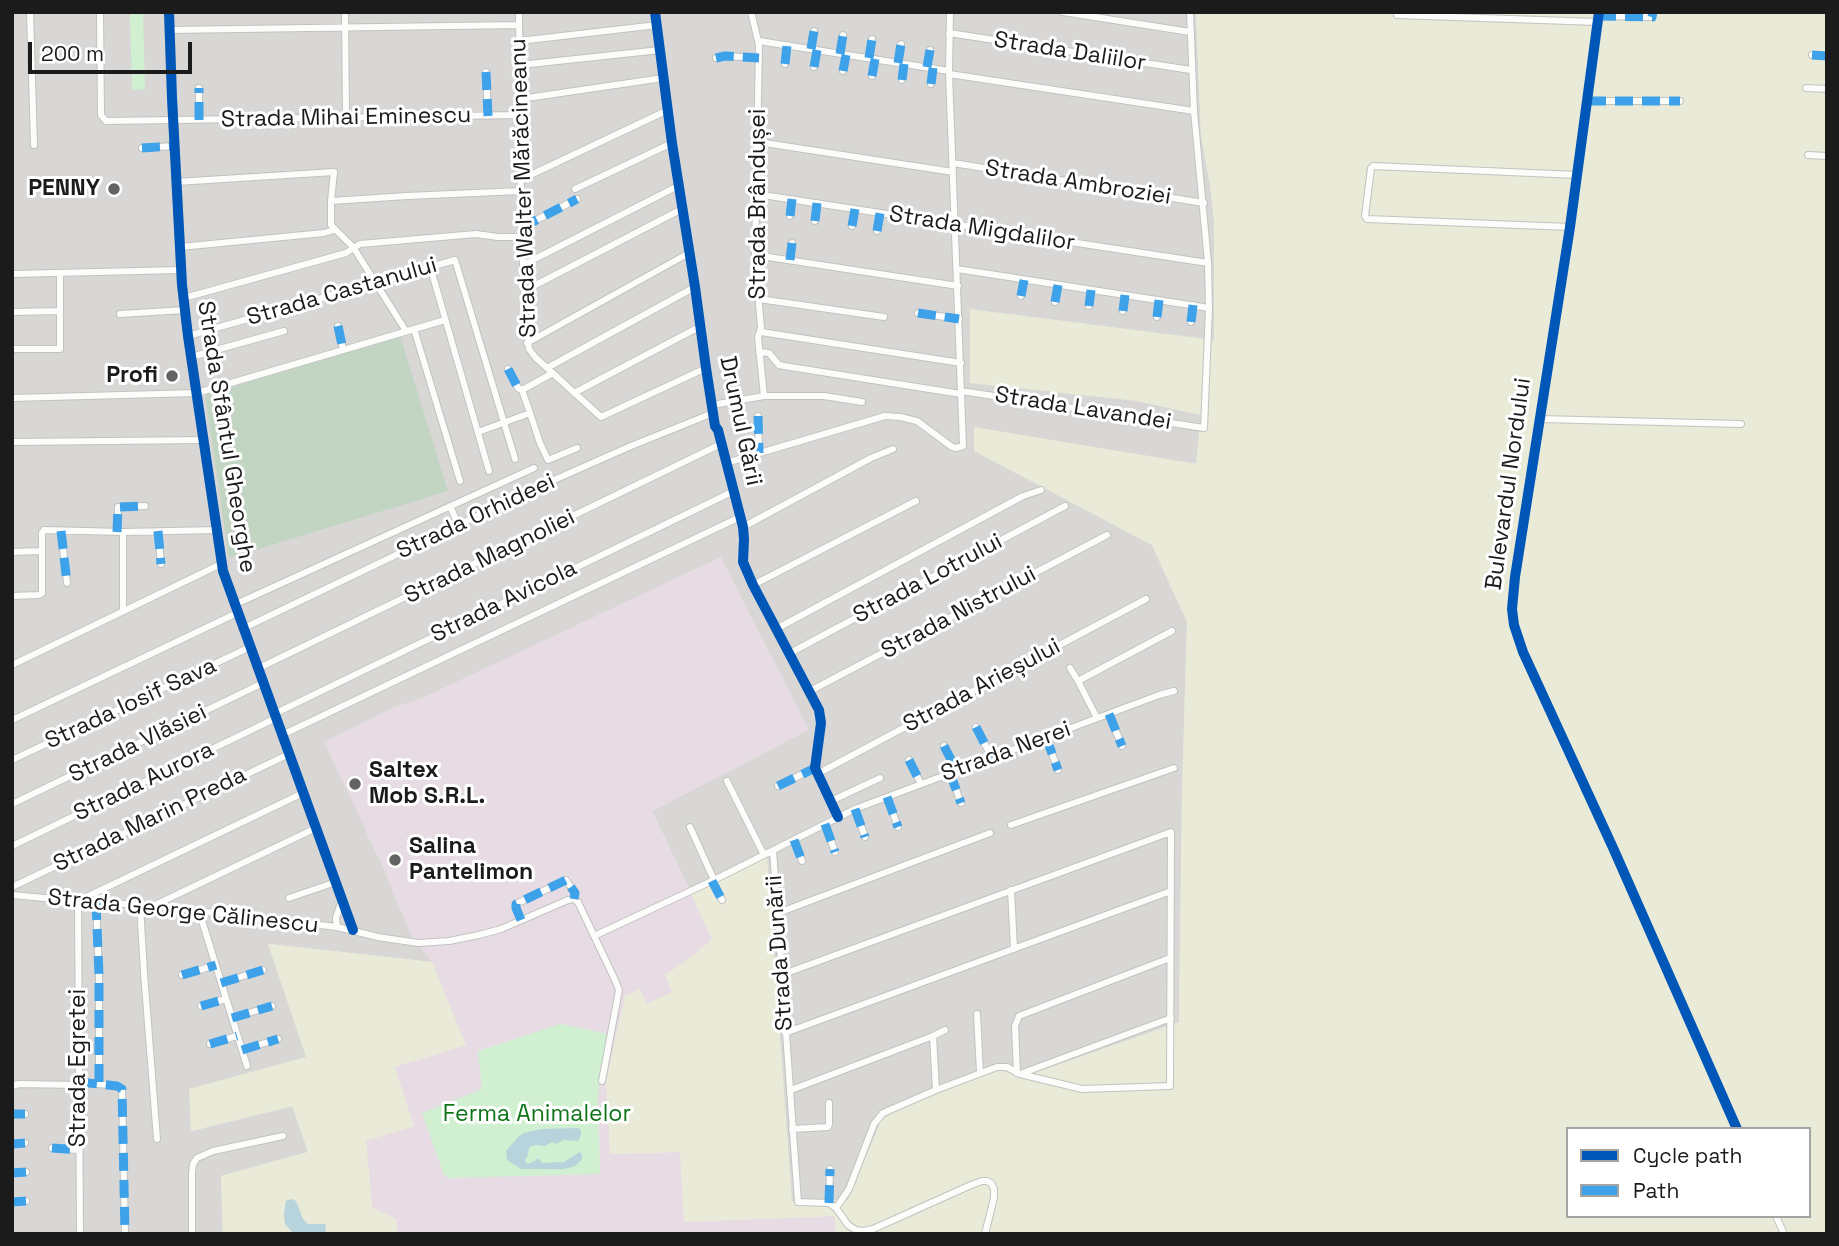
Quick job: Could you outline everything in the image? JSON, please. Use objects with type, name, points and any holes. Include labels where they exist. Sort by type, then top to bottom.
[{"type":"street","points":[[30,12],[34,145]]},
{"type":"street","name":"Strada Mihai Eminescu","points":[[100,12],[102,115],[109,121],[520,115]]},
{"type":"street","name":"Strada Sfântul Gheorghe","points":[[169,12],[181,270],[221,564],[242,629],[353,930]]},
{"type":"street","points":[[345,12],[346,117]]},
{"type":"street","name":"Strada Walter Mărăcineanu","points":[[519,12],[521,228],[527,343],[533,355],[601,417],[706,368]]},
{"type":"street","name":"Drumul Gării","points":[[655,12],[712,409],[743,527],[743,562],[810,691],[821,718],[816,771]]},
{"type":"street","name":"Strada Brândușei","points":[[751,12],[759,41],[755,255],[761,332],[758,337],[764,396]]},
{"type":"street","points":[[726,463],[885,416],[917,421],[952,447],[962,447],[964,444],[949,73],[950,12]]},
{"type":"street","points":[[1063,12],[1191,32]]},
{"type":"street","points":[[957,269],[1209,308],[1204,203],[1198,168],[1191,70],[1190,12]]},
{"type":"street","points":[[1397,15],[1651,17],[1653,12]]},
{"type":"street","name":"Bulevardul Nordului","points":[[1598,17],[1570,227],[1512,608],[1516,632],[1736,1127]]},
{"type":"street","points":[[169,30],[519,25]]},
{"type":"street","points":[[519,41],[657,25]]},
{"type":"street","points":[[814,31],[814,67]]},
{"type":"street","name":"Strada Daliilor","points":[[949,33],[1191,70]]},
{"type":"street","points":[[843,35],[843,71]]},
{"type":"street","points":[[872,39],[873,76]]},
{"type":"street","points":[[759,41],[1194,111]]},
{"type":"street","points":[[901,44],[902,80]]},
{"type":"street","points":[[785,64],[787,46]]},
{"type":"street","points":[[520,65],[660,50]]},
{"type":"street","points":[[930,51],[931,84]]},
{"type":"street","points":[[1812,55],[1827,56]]},
{"type":"street","points":[[716,58],[759,58]]},
{"type":"street","points":[[486,72],[488,116]]},
{"type":"street","points":[[520,99],[663,78]]},
{"type":"street","points":[[199,88],[199,120]]},
{"type":"street","points":[[1806,88],[1827,89]]},
{"type":"street","points":[[1588,101],[1680,101]]},
{"type":"street","points":[[520,180],[668,110]]},
{"type":"street","points":[[758,142],[953,172]]},
{"type":"street","points":[[575,189],[672,143]]},
{"type":"street","points":[[142,148],[174,146]]},
{"type":"street","points":[[1808,155],[1827,156]]},
{"type":"street","name":"Strada Ambroziei","points":[[953,163],[1204,203]]},
{"type":"street","points":[[1570,227],[1367,219],[1365,216],[1373,166],[1577,175]]},
{"type":"street","points":[[176,182],[334,172],[330,222],[334,230],[353,247],[406,331]]},
{"type":"street","points":[[523,265],[678,186]]},
{"type":"street","points":[[331,201],[520,191]]},
{"type":"street","name":"Strada Migdalilor","points":[[756,194],[1208,263]]},
{"type":"street","points":[[521,228],[577,199]]},
{"type":"street","points":[[789,216],[792,199]]},
{"type":"street","points":[[815,220],[817,203]]},
{"type":"street","points":[[524,291],[682,209]]},
{"type":"street","points":[[852,226],[855,209]]},
{"type":"street","points":[[877,231],[880,213]]},
{"type":"street","points":[[180,247],[334,230]]},
{"type":"street","points":[[184,298],[346,253],[360,244],[476,233],[498,237],[522,236]]},
{"type":"street","points":[[790,260],[792,243]]},
{"type":"street","points":[[527,343],[689,253]]},
{"type":"street","points":[[755,255],[958,286]]},
{"type":"street","name":"Strada Castanului","points":[[188,337],[455,260],[504,422]]},
{"type":"street","points":[[430,266],[489,471]]},
{"type":"street","points":[[12,274],[181,270]]},
{"type":"street","points":[[12,349],[60,349],[60,273]]},
{"type":"street","points":[[1021,296],[1024,279]]},
{"type":"street","points":[[1055,302],[1058,285]]},
{"type":"street","points":[[522,390],[695,287]]},
{"type":"street","points":[[1089,306],[1091,290]]},
{"type":"street","points":[[1123,312],[1125,295]]},
{"type":"street","points":[[759,299],[884,317]]},
{"type":"street","points":[[1157,317],[1159,300]]},
{"type":"street","points":[[1191,322],[1193,305]]},
{"type":"street","name":"Strada Lavandei","points":[[759,352],[767,352],[779,365],[790,368],[1204,428],[1209,308]]},
{"type":"street","points":[[120,314],[185,310]]},
{"type":"street","points":[[12,312],[60,311]]},
{"type":"street","points":[[918,313],[959,319]]},
{"type":"street","points":[[12,398],[197,393],[445,320]]},
{"type":"street","points":[[338,326],[344,350]]},
{"type":"street","points":[[574,393],[701,326]]},
{"type":"street","points":[[414,329],[460,481]]},
{"type":"street","name":"Strada Sfântul Gheorghe","points":[[191,357],[284,331]]},
{"type":"street","points":[[761,332],[961,363]]},
{"type":"street","points":[[508,369],[517,388],[522,390],[548,460],[577,447]]},
{"type":"street","points":[[712,409],[764,396],[824,396],[862,402]]},
{"type":"street","name":"Strada Orhideei","points":[[242,629],[458,524],[712,409]]},
{"type":"street","points":[[478,432],[530,413]]},
{"type":"street","points":[[758,416],[759,453]]},
{"type":"street","points":[[1540,419],[1741,424]]},
{"type":"street","points":[[504,422],[515,459]]},
{"type":"street","points":[[12,442],[204,440]]},
{"type":"street","name":"Strada Magnoliei","points":[[257,668],[721,444]]},
{"type":"street","points":[[743,527],[871,458],[893,449]]},
{"type":"street","points":[[12,720],[235,609],[534,468]]},
{"type":"street","points":[[776,629],[1023,496],[1041,490]]},
{"type":"street","name":"Strada Avicola","points":[[275,716],[734,491]]},
{"type":"street","points":[[753,585],[916,501]]},
{"type":"street","points":[[123,611],[118,507],[145,506]]},
{"type":"street","points":[[450,506],[458,524]]},
{"type":"street","name":"Strada Lotrului","points":[[790,653],[1065,506]]},
{"type":"street","points":[[282,734],[740,517]]},
{"type":"street","points":[[12,596],[41,594],[43,531],[217,530]]},
{"type":"street","points":[[61,531],[67,583]]},
{"type":"street","points":[[159,531],[161,564]]},
{"type":"street","name":"Strada Nistrului","points":[[810,691],[1107,535]]},
{"type":"street","points":[[12,552],[41,551]]},
{"type":"street","points":[[12,665],[221,564]]},
{"type":"street","name":"Strada Arieșului","points":[[778,786],[816,771],[1146,599]]},
{"type":"street","points":[[1078,681],[1172,631]]},
{"type":"street","name":"Strada Iosif Sava","points":[[12,760],[250,647]]},
{"type":"street","points":[[1070,667],[1097,718]]},
{"type":"street","name":"Strada Vlăsiei","points":[[12,804],[263,683]]},
{"type":"street","name":"Strada Nerei","points":[[838,817],[1174,691]]},
{"type":"street","points":[[1109,714],[1122,746]]},
{"type":"street","name":"Strada Aurora","points":[[12,846],[275,716]]},
{"type":"street","points":[[976,727],[992,758]]},
{"type":"street","points":[[1046,737],[1058,770]]},
{"type":"street","points":[[944,746],[961,803]]},
{"type":"street","name":"Strada Marin Preda","points":[[12,887],[289,754]]},
{"type":"street","points":[[909,760],[921,784]]},
{"type":"street","points":[[1011,825],[1174,768]]},
{"type":"street","points":[[774,850],[838,817],[816,771]]},
{"type":"street","points":[[831,801],[880,778]]},
{"type":"street","points":[[727,781],[764,855]]},
{"type":"street","points":[[78,901],[303,793]]},
{"type":"street","points":[[887,797],[898,827]]},
{"type":"street","points":[[855,809],[865,837]]},
{"type":"street","points":[[825,824],[835,852]]},
{"type":"street","points":[[690,827],[722,900]]},
{"type":"street","points":[[154,906],[316,828]]},
{"type":"street","points":[[781,975],[1171,832],[1170,1086],[1082,1089],[1002,1067],[980,1073],[880,1115],[849,1189],[836,1208]]},
{"type":"street","points":[[778,914],[990,833]]},
{"type":"street","points":[[794,840],[802,861]]},
{"type":"street","name":"Strada Dunării","points":[[594,936],[774,850],[798,1202],[830,1203]]},
{"type":"street","points":[[521,920],[516,904],[566,880],[575,893],[574,899]]},
{"type":"street","points":[[289,898],[336,882]]},
{"type":"street","points":[[1011,891],[1014,949]]},
{"type":"street","points":[[785,1033],[1171,891]]},
{"type":"street","name":"Strada George Călinescu","points":[[12,895],[154,906],[353,930]]},
{"type":"street","points":[[574,899],[578,902],[619,990],[602,1081]]},
{"type":"street","points":[[353,930],[401,941],[432,943],[479,935],[574,899]]},
{"type":"street","points":[[337,927],[335,918],[342,900]]},
{"type":"street","name":"Strada Egretei","points":[[78,901],[80,1234]]},
{"type":"street","points":[[96,902],[99,1084]]},
{"type":"street","points":[[140,905],[157,1139]]},
{"type":"street","points":[[199,911],[247,1066]]},
{"type":"street","points":[[1018,1073],[1015,1026],[1019,1016],[1170,958]]},
{"type":"street","points":[[182,975],[216,965]]},
{"type":"street","points":[[221,983],[263,970]]},
{"type":"street","points":[[201,1006],[226,999]]},
{"type":"street","points":[[232,1018],[272,1006]]},
{"type":"street","points":[[977,1014],[980,1073]]},
{"type":"street","points":[[1018,1073],[1171,1018]]},
{"type":"street","points":[[791,1090],[946,1030]]},
{"type":"street","points":[[210,1044],[237,1036]]},
{"type":"street","points":[[933,1036],[936,1090]]},
{"type":"street","points":[[242,1050],[278,1039]]},
{"type":"street","points":[[12,1086],[99,1084],[120,1088],[123,1094],[125,1234]]},
{"type":"street","points":[[792,1129],[828,1127],[829,1103]]},
{"type":"street","points":[[12,1114],[25,1114]]},
{"type":"street","points":[[192,1234],[192,1174],[197,1158],[214,1151],[283,1136]]},
{"type":"street","points":[[12,1143],[25,1143]]},
{"type":"street","points":[[52,1148],[79,1150]]},
{"type":"street","points":[[830,1169],[830,1203],[848,1225],[863,1231],[895,1220],[971,1185],[987,1181],[994,1189],[994,1198],[985,1234]]},
{"type":"street","points":[[12,1173],[26,1172]]},
{"type":"street","points":[[12,1202],[26,1201]]},
{"type":"street","points":[[1777,1218],[1784,1234]]},
{"type":"shaded area","points":[[12,12],[1196,12],[1201,135],[1214,220],[1214,341],[970,310],[1137,401],[1201,415],[1197,464],[974,428],[975,451],[1152,545],[1187,622],[1179,1023],[1019,1078],[1000,1070],[881,1121],[848,1200],[791,1201],[780,1042],[691,893],[652,811],[808,730],[420,699],[393,708],[367,834],[411,935],[432,962],[269,944],[307,1057],[190,1089],[192,1131],[293,1106],[308,1152],[221,1176],[223,1234],[12,1234]]},
{"type":"shaded area","points":[[721,557],[809,730],[652,811],[712,939],[694,955],[673,992],[647,1004],[610,1154],[681,1152],[684,1222],[835,1216],[836,1234],[397,1234],[397,1220],[372,1207],[366,1141],[395,1067],[465,1045],[432,962],[411,935],[382,864],[324,742]]},
{"type":"green space","points":[[130,12],[143,12],[145,89],[132,90]]},
{"type":"green space","points":[[1196,12],[1827,12],[1827,1234],[836,1234],[834,1216],[684,1222],[680,1152],[610,1154],[606,1082],[625,996],[640,989],[647,1004],[672,992],[665,975],[712,939],[691,893],[767,856],[792,1201],[848,1200],[881,1121],[897,1109],[995,1070],[1020,1078],[1179,1022],[1187,622],[1152,545],[974,451],[974,427],[1196,464],[1201,415],[1137,401],[970,383],[970,309],[1214,340],[1214,220],[1201,135]]},
{"type":"green space","points":[[400,336],[448,491],[229,558],[205,395]]},
{"type":"green space","points":[[268,944],[432,962],[466,1045],[395,1067],[414,1126],[366,1141],[372,1207],[397,1220],[397,1234],[223,1234],[221,1176],[308,1152],[292,1106],[191,1131],[189,1089],[306,1057]]},
{"type":"green space","name":"Ferma Animalelor","points":[[561,1024],[608,1034],[598,1094],[600,1174],[448,1178],[444,1175],[422,1113],[482,1089],[478,1051]]},
{"type":"water","points":[[578,1128],[581,1135],[578,1141],[563,1140],[557,1144],[552,1142],[545,1146],[532,1146],[525,1160],[528,1164],[538,1158],[542,1163],[564,1162],[580,1152],[582,1159],[575,1166],[564,1169],[521,1169],[507,1160],[506,1151],[524,1133],[542,1129]]},
{"type":"water","points":[[286,1201],[296,1201],[303,1219],[308,1224],[325,1224],[325,1234],[294,1234],[285,1224],[284,1214]]},
{"type":"marked path","points":[[1598,16],[1652,17],[1653,12]]},
{"type":"marked path","points":[[811,49],[814,31]]},
{"type":"marked path","points":[[840,54],[843,35]]},
{"type":"marked path","points":[[869,58],[872,39]]},
{"type":"marked path","points":[[898,63],[901,44]]},
{"type":"marked path","points":[[785,64],[787,45]]},
{"type":"marked path","points":[[814,67],[817,50]]},
{"type":"marked path","points":[[927,67],[930,50]]},
{"type":"marked path","points":[[843,71],[846,55]]},
{"type":"marked path","points":[[1812,55],[1827,56]]},
{"type":"marked path","points":[[716,58],[759,58]]},
{"type":"marked path","points":[[872,76],[875,59]]},
{"type":"marked path","points":[[902,80],[904,64]]},
{"type":"marked path","points":[[931,84],[933,68]]},
{"type":"marked path","points":[[486,72],[488,116]]},
{"type":"marked path","points":[[199,88],[199,120]]},
{"type":"marked path","points":[[1588,101],[1680,101]]},
{"type":"marked path","points":[[142,148],[174,146]]},
{"type":"marked path","points":[[521,228],[577,199]]},
{"type":"marked path","points":[[790,216],[792,199]]},
{"type":"marked path","points":[[815,221],[817,203]]},
{"type":"marked path","points":[[852,226],[855,209]]},
{"type":"marked path","points":[[877,231],[880,213]]},
{"type":"marked path","points":[[790,260],[792,243]]},
{"type":"marked path","points":[[1021,296],[1024,280]]},
{"type":"marked path","points":[[1055,302],[1058,285]]},
{"type":"marked path","points":[[1089,306],[1091,290]]},
{"type":"marked path","points":[[1123,311],[1125,295]]},
{"type":"marked path","points":[[1157,317],[1159,300]]},
{"type":"marked path","points":[[1191,322],[1193,305]]},
{"type":"marked path","points":[[918,313],[959,319]]},
{"type":"marked path","points":[[338,326],[343,350]]},
{"type":"marked path","points":[[508,369],[518,388],[522,390]]},
{"type":"marked path","points":[[758,416],[759,453]]},
{"type":"marked path","points":[[117,532],[118,507],[145,506]]},
{"type":"marked path","points":[[61,531],[67,583]]},
{"type":"marked path","points":[[158,531],[161,564]]},
{"type":"marked path","points":[[1109,714],[1122,746]]},
{"type":"marked path","points":[[976,727],[992,758]]},
{"type":"marked path","points":[[1046,737],[1058,770]]},
{"type":"marked path","points":[[944,746],[957,771]]},
{"type":"marked path","points":[[909,760],[921,784]]},
{"type":"marked path","points":[[778,786],[815,768]]},
{"type":"marked path","points":[[950,773],[961,803]]},
{"type":"marked path","points":[[887,797],[898,827]]},
{"type":"marked path","points":[[855,809],[865,837]]},
{"type":"marked path","points":[[825,824],[835,852]]},
{"type":"marked path","points":[[794,840],[802,861]]},
{"type":"marked path","points":[[521,920],[516,904],[566,880],[575,893],[574,899]]},
{"type":"marked path","points":[[712,881],[722,900]]},
{"type":"marked path","points":[[96,902],[99,1084]]},
{"type":"marked path","points":[[182,975],[216,965]]},
{"type":"marked path","points":[[221,983],[263,970]]},
{"type":"marked path","points":[[201,1006],[226,999]]},
{"type":"marked path","points":[[232,1018],[272,1006]]},
{"type":"marked path","points":[[210,1044],[237,1036]]},
{"type":"marked path","points":[[242,1050],[278,1039]]},
{"type":"marked path","points":[[79,1082],[117,1086],[122,1089],[125,1234]]},
{"type":"marked path","points":[[12,1114],[25,1114]]},
{"type":"marked path","points":[[12,1144],[25,1143]]},
{"type":"marked path","points":[[52,1148],[79,1150]]},
{"type":"marked path","points":[[829,1203],[830,1169]]},
{"type":"marked path","points":[[12,1173],[26,1172]]},
{"type":"marked path","points":[[12,1202],[26,1201]]},
{"type":"cycle path","points":[[169,12],[182,285],[223,571],[353,930]]},
{"type":"cycle path","points":[[655,12],[715,426],[743,527],[743,562],[819,710],[821,723],[815,768],[838,817]]},
{"type":"cycle path","points":[[1599,12],[1570,227],[1512,609],[1523,652],[1736,1127]]},
{"type":"place","name":"PENNY","points":[[114,189]]},
{"type":"place","name":"Profi","points":[[172,376]]},
{"type":"place","name":"Saltex Mob S.R.L.","points":[[355,784]]},
{"type":"place","name":"Salina Pantelimon","points":[[395,860]]}]
